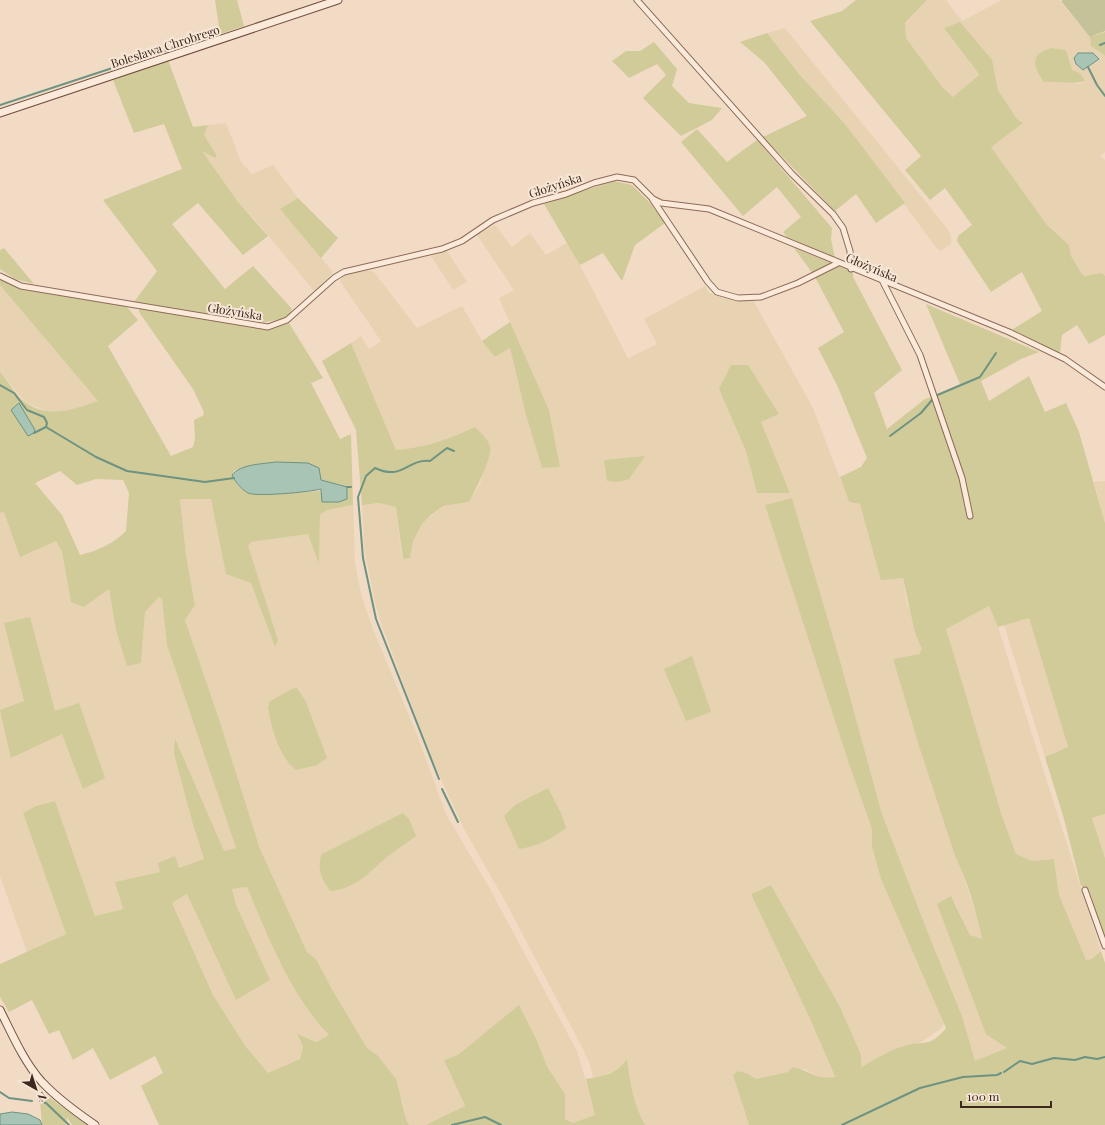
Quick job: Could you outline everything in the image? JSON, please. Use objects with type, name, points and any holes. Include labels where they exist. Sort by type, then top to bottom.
[{"type":"street","name":"Bolesława Chrobrego","points":[[0,113],[338,0]]},
{"type":"street","points":[[637,0],[792,174],[833,214],[843,228],[850,251],[851,269]]},
{"type":"street","name":"Głożyńska","points":[[0,276],[21,286],[268,327],[287,320],[334,278],[344,272],[442,249],[462,241],[493,220],[533,203],[566,194],[594,183],[616,177],[634,180],[653,199],[660,203],[709,210],[1009,332],[1065,359],[1105,387]]},
{"type":"street","points":[[653,199],[708,282],[717,292],[738,298],[761,296],[798,283],[838,263]]},
{"type":"street","points":[[883,282],[920,356],[962,478],[970,516]]},
{"type":"street","points":[[1085,890],[1105,946]]},
{"type":"street","points":[[0,1010],[27,1061],[41,1081],[64,1103],[95,1125]]},
{"type":"shaded area","points":[[215,0],[237,0],[244,26],[220,34]]},
{"type":"shaded area","points":[[856,0],[927,0],[905,23],[906,38],[943,88],[953,97],[979,75],[944,28],[960,22],[992,60],[998,90],[1017,119],[1023,123],[991,147],[1047,225],[1069,245],[1071,256],[1082,274],[1085,276],[1102,273],[1105,276],[1105,335],[1089,344],[1077,325],[1062,335],[1060,353],[1014,332],[1013,329],[1042,311],[1022,272],[991,292],[957,241],[958,236],[972,225],[945,188],[930,200],[905,170],[921,156],[810,21],[842,11]]},
{"type":"shaded area","points":[[927,0],[946,0],[962,21],[1002,0],[1059,0],[1090,37],[1091,46],[1105,56],[1105,152],[1100,156],[1105,160],[1105,276],[1102,273],[1085,276],[1082,274],[1071,256],[1069,245],[1047,225],[991,147],[1017,119],[998,90],[994,69],[960,22],[944,28],[979,75],[953,97],[943,88],[906,38],[905,24]],"holes":[[[1052,48],[1066,50],[1072,70],[1080,73],[1084,82],[1077,84],[1062,81],[1045,82]]]},
{"type":"shaded area","points":[[1105,0],[1105,31],[1090,37],[1061,1]]},
{"type":"shaded area","points":[[785,28],[946,227],[951,236],[951,244],[940,251],[935,246],[845,124],[799,74],[767,33]]},
{"type":"shaded area","points":[[1105,32],[1105,56],[1091,46],[1090,37]]},
{"type":"shaded area","points":[[767,33],[799,74],[845,124],[905,203],[876,223],[856,194],[835,211],[763,137],[807,116],[764,62],[740,42]]},
{"type":"shaded area","points":[[654,42],[677,69],[672,86],[689,103],[722,108],[712,120],[681,136],[643,98],[666,75],[657,64],[629,78],[612,61],[626,51],[640,51]]},
{"type":"shaded area","points":[[1052,48],[1066,50],[1072,70],[1080,73],[1085,81],[1075,83],[1044,82],[1037,71],[1035,61],[1036,57]]},
{"type":"shaded area","points":[[1078,53],[1093,53],[1099,59],[1083,70],[1076,64],[1074,58]]},
{"type":"shaded area","points":[[168,60],[193,127],[208,125],[204,135],[217,156],[215,158],[202,151],[238,202],[268,236],[243,255],[198,203],[172,224],[225,289],[253,266],[292,309],[290,314],[282,319],[260,323],[134,302],[157,271],[103,200],[182,169],[164,124],[134,133],[113,80]]},
{"type":"shaded area","points":[[226,123],[241,162],[252,174],[273,165],[298,198],[281,209],[333,272],[315,292],[257,222],[238,202],[201,150],[214,158],[217,155],[204,135],[208,125]]},
{"type":"shaded area","points":[[697,129],[727,162],[757,140],[832,228],[831,239],[835,258],[787,237],[783,232],[801,217],[777,187],[743,216],[681,142]]},
{"type":"shaded area","points":[[614,181],[632,185],[650,203],[665,223],[635,245],[622,281],[603,253],[580,265],[544,204]]},
{"type":"shaded area","points":[[298,198],[338,238],[321,258],[280,209]]},
{"type":"shaded area","points":[[495,225],[512,247],[530,233],[546,255],[568,242],[628,358],[657,344],[644,319],[705,286],[709,293],[738,301],[753,300],[813,408],[849,502],[860,504],[867,525],[903,578],[907,604],[912,615],[915,633],[922,649],[919,654],[893,659],[918,743],[977,918],[982,940],[970,935],[952,896],[1008,1049],[975,1062],[962,1016],[882,814],[839,657],[792,498],[766,505],[849,764],[872,829],[872,847],[881,879],[945,1023],[939,1030],[918,1044],[905,1046],[894,1050],[861,1067],[839,1005],[771,885],[751,894],[811,1021],[835,1078],[821,1079],[805,1069],[756,1079],[748,1074],[742,1105],[749,1125],[645,1125],[638,1113],[631,1093],[627,1059],[620,1069],[604,1076],[593,1078],[590,1064],[582,1047],[506,903],[464,829],[430,755],[382,626],[375,603],[364,548],[362,505],[379,503],[396,507],[402,559],[410,558],[413,541],[422,524],[443,506],[469,502],[480,484],[483,471],[455,437],[412,449],[396,450],[351,343],[361,336],[369,349],[381,341],[340,281],[345,275],[366,270],[374,272],[417,328],[462,306],[482,341],[495,357],[510,348],[526,415],[542,468],[560,467],[549,410],[499,298],[514,290],[477,235]],"holes":[[[720,389],[778,414],[761,422],[790,493],[757,492],[746,451]]]},
{"type":"shaded area","points":[[4,248],[34,284],[15,279],[0,269],[0,250]]},
{"type":"shaded area","points":[[794,248],[831,263],[829,266],[813,274]]},
{"type":"shaded area","points":[[447,251],[467,282],[453,290],[431,256]]},
{"type":"shaded area","points":[[838,266],[853,272],[853,277],[902,370],[874,393],[887,429],[925,399],[960,384],[926,304],[1039,352],[1021,359],[981,381],[989,401],[1029,376],[1045,412],[1066,403],[1079,432],[1105,523],[1105,814],[1092,818],[1105,858],[1105,938],[1089,890],[1081,886],[1064,819],[1045,757],[1068,747],[1029,618],[998,627],[989,606],[946,629],[1002,816],[1016,854],[1032,861],[1054,859],[1059,895],[1086,960],[1092,959],[1101,951],[1105,963],[1105,1125],[749,1125],[733,1075],[738,1071],[748,1074],[756,1079],[788,1072],[793,1067],[818,1076],[828,1078],[835,1077],[811,1021],[751,894],[771,885],[839,1005],[861,1055],[861,1067],[898,1048],[911,1044],[931,1041],[946,1028],[881,879],[872,847],[872,829],[849,764],[765,505],[792,498],[839,657],[882,814],[962,1016],[975,1061],[1007,1048],[986,1034],[937,904],[951,896],[970,935],[982,939],[971,897],[955,856],[918,743],[893,659],[919,654],[922,649],[915,633],[903,578],[881,580],[860,504],[849,502],[840,477],[861,467],[867,458],[837,385],[818,348],[844,332],[815,277]]},
{"type":"shaded area","points":[[0,280],[24,290],[126,306],[138,320],[108,346],[171,456],[193,447],[195,438],[194,420],[204,415],[203,410],[193,389],[139,312],[139,308],[270,330],[289,323],[323,378],[311,383],[340,439],[351,434],[353,505],[327,510],[320,515],[319,564],[308,534],[251,542],[248,546],[278,640],[275,647],[251,583],[226,574],[211,499],[180,499],[186,555],[195,605],[185,620],[219,719],[260,849],[307,952],[316,959],[367,1048],[377,1055],[396,1079],[406,1119],[409,1125],[159,1125],[141,1086],[163,1073],[155,1056],[110,1080],[93,1048],[73,1060],[59,1030],[49,1034],[32,1000],[9,1012],[0,997],[0,964],[66,934],[23,813],[36,806],[55,801],[95,916],[123,909],[115,882],[160,872],[158,863],[175,856],[179,868],[204,859],[174,754],[175,738],[224,851],[236,848],[167,645],[162,599],[159,597],[145,612],[141,663],[127,666],[116,630],[109,589],[84,607],[71,602],[62,552],[56,541],[20,557],[4,512],[0,513],[0,372],[23,401],[44,411],[62,411],[98,401],[0,285]],"holes":[[[250,466],[321,480],[347,487],[310,492],[249,494],[238,486],[232,475],[235,470]],[[60,471],[77,485],[96,479],[123,480],[129,493],[126,531],[116,540],[93,551],[80,555],[62,515],[35,483]],[[247,887],[272,946],[292,984],[315,1019],[329,1035],[316,1042],[297,1034],[303,1046],[300,1059],[268,1073],[246,1047],[213,995],[172,903],[187,894],[236,1000],[270,980],[236,905],[232,889]]]},
{"type":"shaded area","points":[[0,285],[98,401],[53,413],[26,403],[0,372]]},
{"type":"shaded area","points":[[510,322],[549,410],[560,467],[542,468],[526,415],[510,348],[495,357],[482,341]]},
{"type":"shaded area","points":[[351,343],[396,450],[437,442],[475,427],[486,439],[490,447],[489,458],[486,466],[469,502],[443,506],[431,515],[422,524],[413,541],[410,558],[403,559],[396,507],[379,503],[362,505],[356,430],[322,361]]},
{"type":"shaded area","points":[[731,365],[748,365],[779,414],[761,422],[790,493],[757,493],[746,451],[719,389]]},
{"type":"shaded area","points":[[19,403],[35,430],[34,433],[28,436],[11,410]]},
{"type":"shaded area","points":[[645,456],[629,479],[618,482],[607,481],[604,460]]},
{"type":"shaded area","points":[[276,462],[308,463],[319,468],[321,480],[347,487],[347,499],[339,502],[322,502],[321,489],[295,493],[248,493],[238,485],[232,475],[236,471],[246,467]]},
{"type":"shaded area","points":[[1105,481],[1105,523],[1094,482]]},
{"type":"shaded area","points":[[180,499],[212,499],[226,574],[251,583],[275,647],[278,640],[247,546],[251,542],[308,534],[319,563],[320,515],[327,510],[353,505],[355,562],[361,594],[374,632],[416,732],[446,814],[489,887],[577,1051],[596,1115],[573,1123],[565,1119],[565,1094],[548,1068],[537,1041],[458,1055],[444,1060],[465,1107],[426,1125],[409,1125],[406,1119],[403,1103],[385,1067],[377,1055],[367,1048],[316,959],[307,952],[260,849],[219,719],[185,620],[195,605],[186,555]]},
{"type":"shaded area","points":[[4,512],[56,541],[62,552],[71,602],[84,607],[109,589],[116,630],[141,663],[145,612],[159,597],[162,599],[167,645],[236,848],[224,852],[176,739],[174,754],[204,859],[179,868],[175,857],[161,872],[115,882],[123,909],[95,916],[55,801],[36,806],[23,813],[66,934],[27,952],[0,876],[0,513]]},
{"type":"shaded area","points":[[989,606],[998,627],[1101,951],[1092,959],[1086,961],[1059,895],[1054,859],[1032,861],[1016,854],[1002,816],[951,648],[946,629]]},
{"type":"shaded area","points":[[30,617],[55,711],[79,703],[105,778],[83,789],[62,734],[11,758],[0,710],[24,701],[4,623]]},
{"type":"shaded area","points":[[1029,618],[1068,747],[1045,757],[1004,625]]},
{"type":"shaded area","points":[[692,656],[711,712],[686,721],[664,669]]},
{"type":"shaded area","points":[[297,688],[306,702],[327,758],[317,765],[296,770],[280,750],[271,723],[268,707],[270,701],[292,689]]},
{"type":"shaded area","points":[[548,788],[561,813],[566,828],[544,842],[519,849],[504,816],[515,805]]},
{"type":"shaded area","points":[[403,813],[409,819],[416,836],[388,856],[355,883],[348,887],[331,891],[321,874],[320,859],[322,854]]},
{"type":"shaded area","points":[[1105,814],[1105,858],[1092,818]]},
{"type":"shaded area","points":[[247,887],[277,957],[302,1000],[329,1035],[316,1042],[297,1035],[303,1046],[300,1059],[268,1074],[246,1047],[213,995],[172,903],[187,894],[236,1000],[236,905],[232,889]]},
{"type":"shaded area","points":[[519,1005],[537,1041],[548,1068],[565,1094],[565,1119],[573,1123],[595,1115],[586,1079],[604,1076],[614,1072],[627,1059],[635,1101],[645,1125],[426,1125],[465,1106],[444,1060],[458,1055]]},
{"type":"shaded area","points":[[46,1095],[87,1125],[72,1125],[67,1117],[66,1125],[42,1125],[40,1101]]},
{"type":"shaded area","points":[[12,1112],[28,1114],[40,1120],[42,1125],[0,1125],[0,1114]]},
{"type":"waterway","points":[[1100,45],[1105,43]]},
{"type":"waterway","points":[[0,105],[170,49]]},
{"type":"waterway","points":[[1088,67],[1097,85],[1105,96]]},
{"type":"waterway","points":[[935,396],[980,377],[996,353]]},
{"type":"waterway","points":[[0,385],[14,393],[27,410],[44,417],[47,423],[46,427],[96,457],[127,471],[205,482],[234,478]]},
{"type":"waterway","points":[[890,436],[921,413],[932,400]]},
{"type":"waterway","points":[[34,433],[46,427]]},
{"type":"waterway","points":[[439,779],[376,619],[363,558],[358,497],[366,476],[375,468],[384,471],[398,471],[415,463],[430,461],[447,448],[454,451]]},
{"type":"waterway","points":[[442,789],[458,822]]},
{"type":"waterway","points":[[1004,1072],[1020,1061],[1032,1064],[1054,1058],[1075,1060],[1085,1057],[1097,1059],[1105,1057]]},
{"type":"waterway","points":[[842,1125],[920,1088],[963,1077],[997,1075],[1001,1073]]},
{"type":"waterway","points":[[0,1092],[9,1098],[32,1101]]},
{"type":"waterway","points":[[40,1101],[46,1103],[69,1125]]},
{"type":"waterway","points":[[452,1125],[485,1117],[501,1125]]}]
